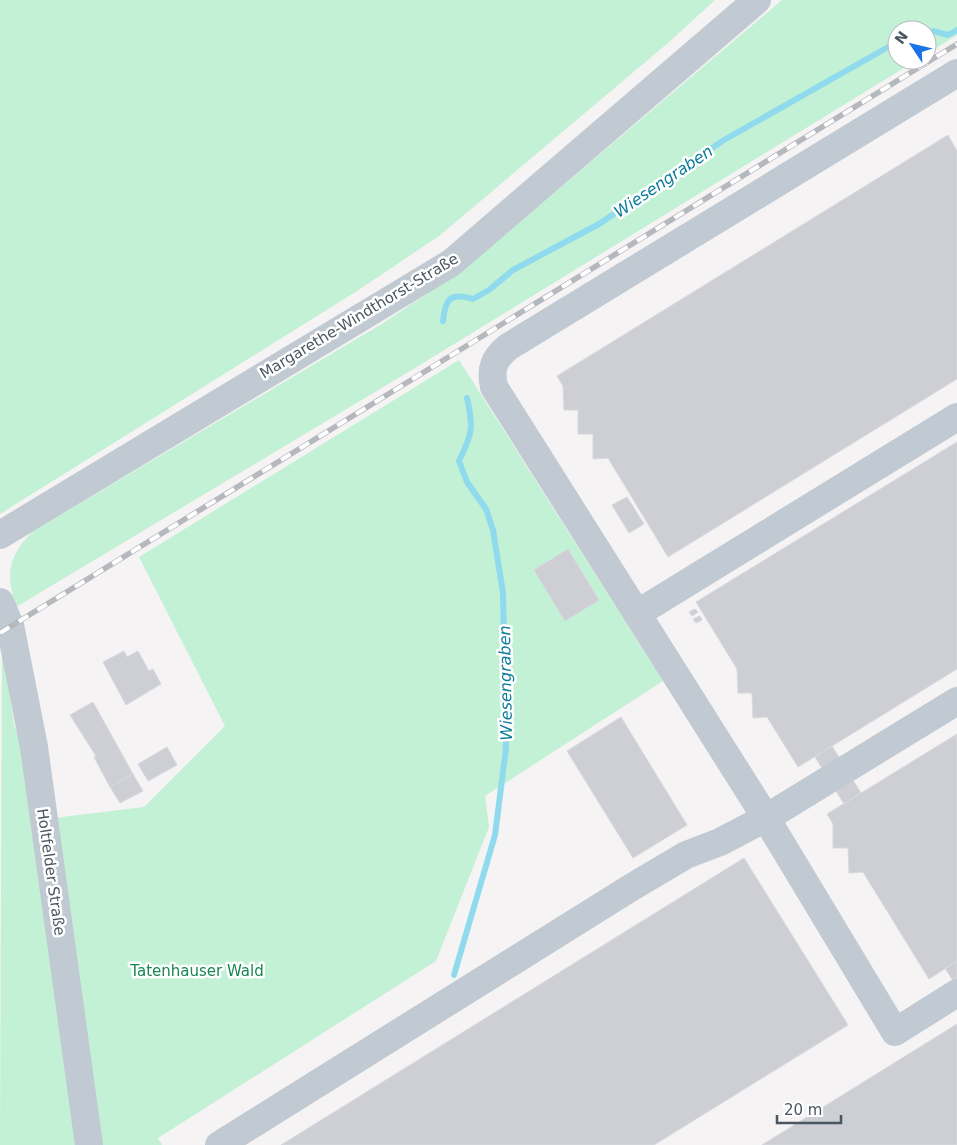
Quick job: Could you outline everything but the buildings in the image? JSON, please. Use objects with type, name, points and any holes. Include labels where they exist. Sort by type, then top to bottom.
[{"type":"street","name":"Margarethe-Windthorst-Straße","points":[[0,535],[450,263],[757,0]]},
{"type":"street","points":[[954,83],[508,347],[496,357],[491,372],[494,387],[766,818],[895,1032],[957,993]]},
{"type":"street","points":[[638,613],[957,417]]},
{"type":"street","name":"Holtfelder Straße","points":[[0,602],[10,625],[34,747],[89,1145]]},
{"type":"street","points":[[219,1145],[632,887],[686,855],[720,842],[766,818],[957,701]]},
{"type":"green space","points":[[0,0],[715,0],[668,43],[439,236],[357,291],[0,514]]},
{"type":"green space","points":[[782,0],[957,0],[957,35],[937,48],[937,20],[887,20],[887,70],[901,70],[415,368],[16,607],[11,585],[11,567],[13,558],[32,532],[380,325],[462,271]]},
{"type":"green space","name":"Tatenhauser Wald","points":[[459,360],[663,681],[485,796],[489,827],[436,961],[158,1138],[162,1145],[100,1145],[54,818],[144,807],[225,726],[139,557]]},
{"type":"green space","points":[[2,643],[14,724],[26,758],[81,1145],[0,1145]]},
{"type":"waterway","name":"Wiesengraben","points":[[937,32],[948,35],[957,30]]},
{"type":"waterway","name":"Wiesengraben","points":[[443,321],[445,307],[450,299],[459,296],[473,299],[489,290],[513,270],[599,224],[724,140],[887,48]]},
{"type":"waterway","name":"Wiesengraben","points":[[454,975],[495,835],[506,748],[503,593],[493,530],[486,509],[467,482],[459,461],[471,431],[471,417],[467,398]]},
{"type":"railway","points":[[0,633],[957,44]]}]
